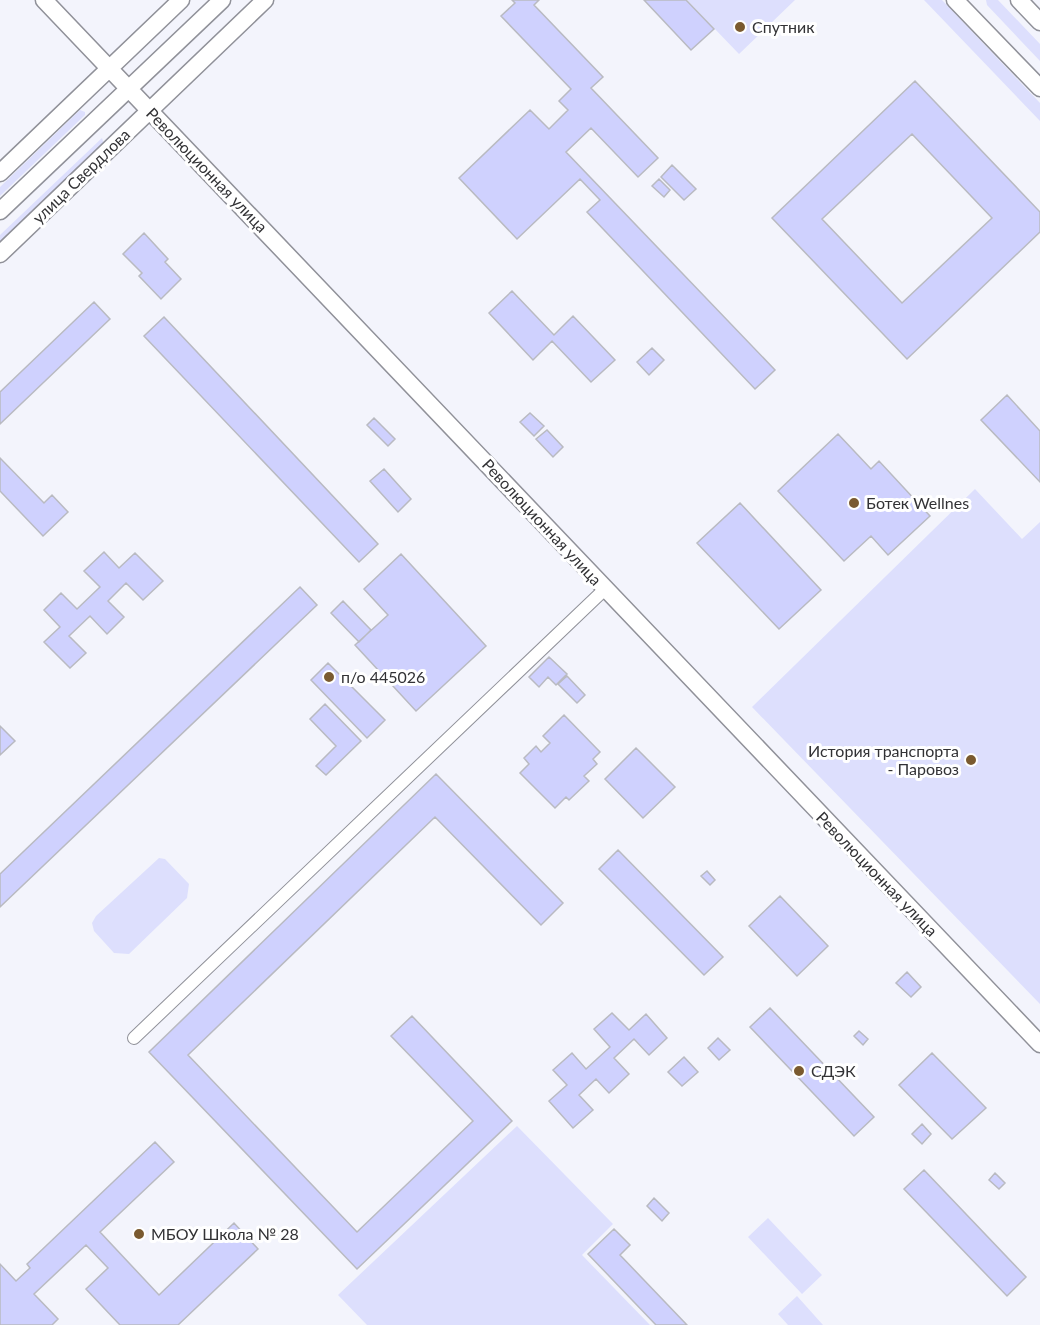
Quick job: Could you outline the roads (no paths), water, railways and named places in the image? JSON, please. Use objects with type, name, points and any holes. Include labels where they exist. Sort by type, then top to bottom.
[{"type":"main road","name":"Революционная улица","points":[[44,0],[1040,1044]]},
{"type":"main road","points":[[0,173],[181,0]]},
{"type":"main road","name":"улица Свердлова","points":[[0,211],[222,0]]},
{"type":"main road","name":"улица Свердлова","points":[[0,254],[266,0]]},
{"type":"main road","points":[[1020,0],[1040,21]]},
{"type":"main road","points":[[962,2],[1040,88]]},
{"type":"street","points":[[134,1038],[605,589]]},
{"type":"place","name":"Спутник","points":[[740,27]]},
{"type":"place","name":"Ботек Wellnes","points":[[854,503]]},
{"type":"place","name":"п/о 445026","points":[[329,677]]},
{"type":"place","name":"История транспорта - Паровоз","points":[[971,760]]},
{"type":"place","name":"СДЭК","points":[[799,1071]]},
{"type":"place","name":"МБОУ Школа № 28","points":[[139,1234]]}]
